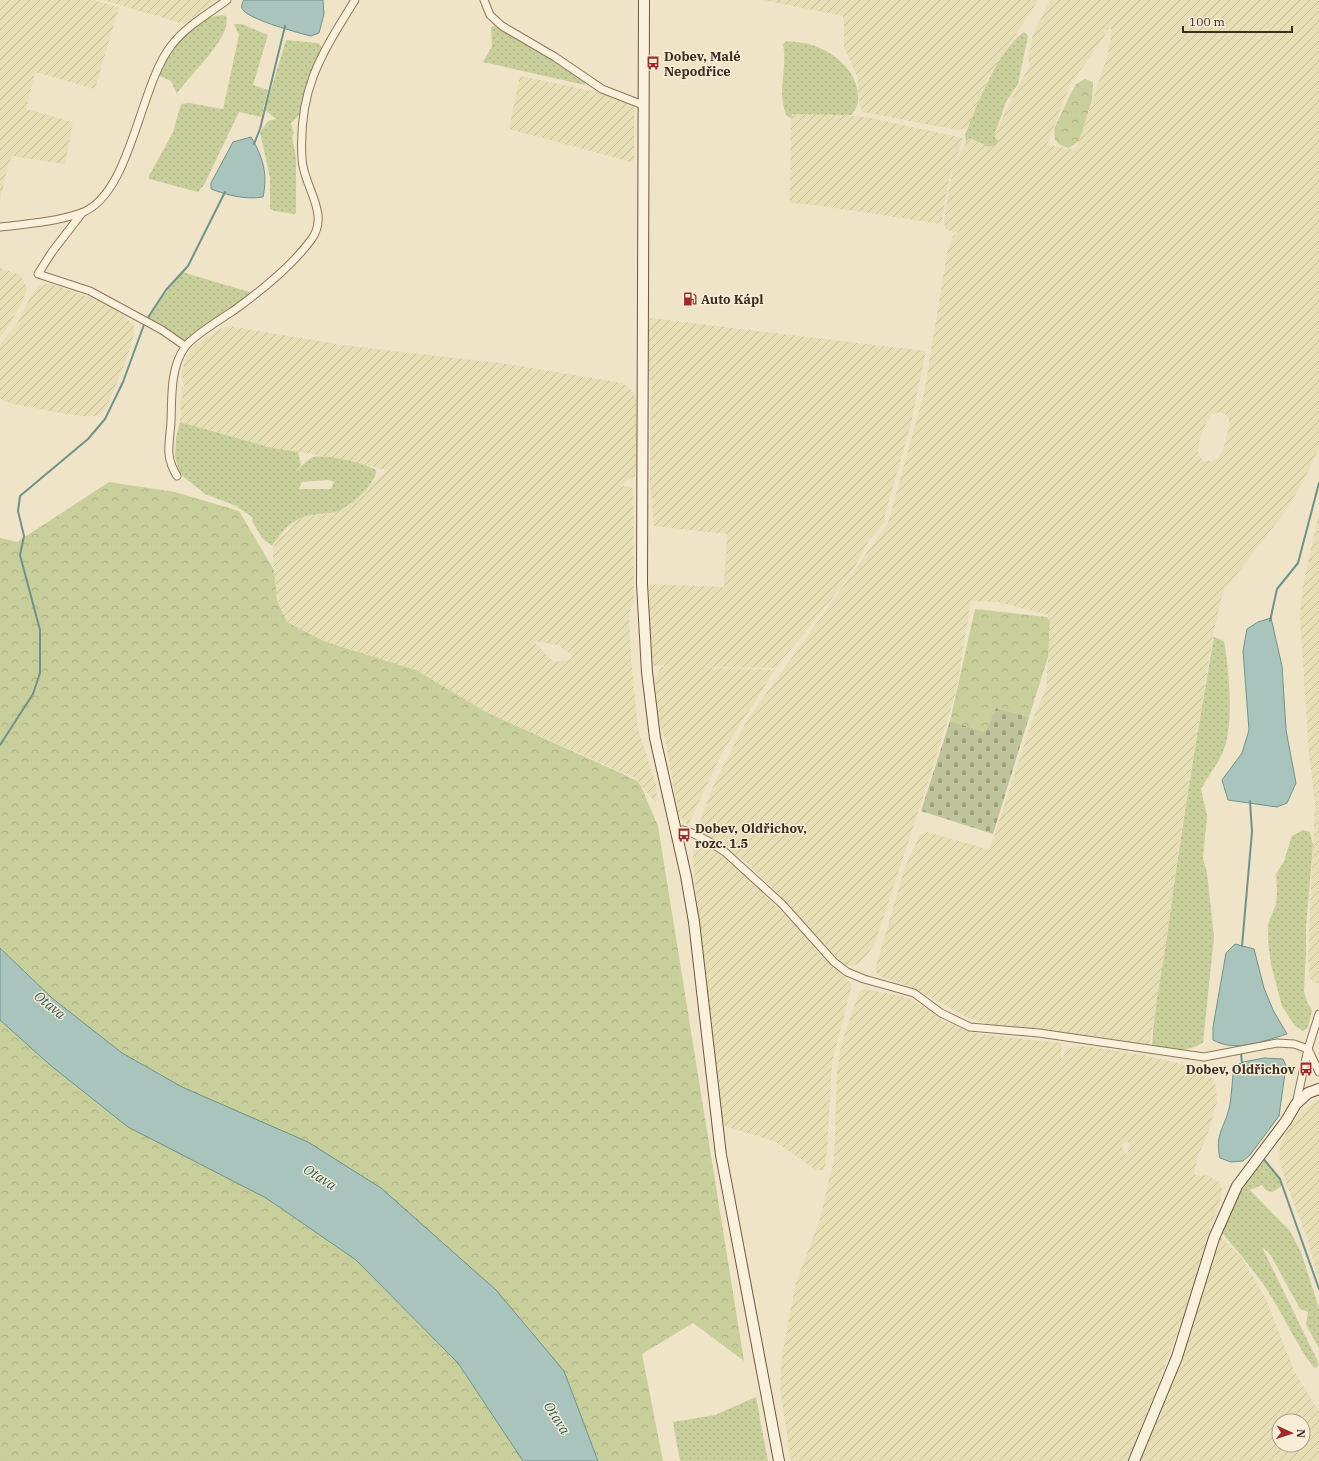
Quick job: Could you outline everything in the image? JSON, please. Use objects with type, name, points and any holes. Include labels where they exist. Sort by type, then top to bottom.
[{"type":"main road","points":[[644,0],[642,584],[647,672],[655,738],[676,831],[694,922],[721,1155],[779,1461]]},
{"type":"main road","points":[[1134,1461],[1177,1357],[1214,1238],[1237,1186],[1264,1152],[1296,1104],[1308,1093],[1319,1089]]},
{"type":"street","points":[[0,227],[36,223],[82,213],[92,207],[105,195],[116,178],[154,77],[170,47],[193,23],[227,0]]},
{"type":"street","points":[[177,476],[168,457],[168,446],[172,385],[185,346],[248,300],[287,266],[315,235],[319,219],[302,162],[302,116],[309,83],[321,55],[355,0]]},
{"type":"street","points":[[484,0],[490,15],[502,26],[555,57],[602,89],[643,105]]},
{"type":"street","points":[[82,213],[52,252],[38,274],[78,286],[96,294],[162,330],[185,346]]},
{"type":"street","points":[[676,831],[683,830],[692,833],[725,852],[782,904],[834,962],[848,972],[864,979],[914,993],[941,1013],[970,1027],[1039,1033],[1204,1057],[1277,1043],[1294,1044],[1308,1049]]},
{"type":"street","points":[[1296,1104],[1308,1049],[1319,1014]]},
{"type":"street","points":[[1308,1049],[1313,1064],[1319,1072]]},
{"type":"shaded area","points":[[0,0],[93,0],[119,7],[95,89],[35,72],[26,109],[73,122],[65,164],[12,156],[8,165],[0,201]]},
{"type":"shaded area","points":[[103,0],[217,0],[184,24]]},
{"type":"shaded area","points":[[763,0],[1038,0],[989,76],[971,124],[964,129],[957,130],[863,112],[860,106],[857,76],[844,47],[843,16]]},
{"type":"shaded area","points":[[1050,0],[1319,0],[1319,448],[1303,482],[1284,513],[1223,592],[1214,630],[1179,845],[1161,979],[1149,1046],[1098,1037],[995,1026],[969,1018],[911,987],[882,977],[876,972],[876,966],[905,867],[920,835],[927,832],[987,849],[990,848],[1032,721],[1046,689],[1050,620],[1047,615],[998,602],[971,601],[956,692],[933,767],[876,940],[868,954],[858,964],[850,966],[844,965],[790,906],[747,863],[701,831],[699,825],[713,786],[746,722],[888,523],[924,393],[947,253],[953,236],[959,233],[946,230],[944,223],[954,165],[968,139],[974,139],[989,147],[995,145],[997,140],[994,136],[1030,65],[1028,57],[1033,35]],"holes":[[[1110,28],[1112,31],[1107,57],[1077,146],[1073,149],[1047,145],[1070,85]],[[1219,412],[1227,415],[1230,423],[1223,450],[1217,459],[1203,461],[1198,453],[1200,437],[1210,415]]]},
{"type":"shaded area","points":[[520,76],[606,94],[634,105],[634,160],[631,162],[509,129]]},
{"type":"shaded area","points":[[791,114],[836,114],[870,118],[963,138],[949,180],[941,224],[815,205],[790,203]]},
{"type":"shaded area","points":[[0,268],[20,275],[27,288],[22,302],[8,327],[0,337]]},
{"type":"shaded area","points":[[51,284],[92,298],[116,310],[134,325],[134,334],[126,361],[105,411],[97,416],[79,416],[13,404],[0,399],[0,345],[18,322],[30,298],[39,285]]},
{"type":"shaded area","points":[[650,318],[926,351],[911,423],[885,515],[885,522],[869,540],[857,563],[841,587],[776,668],[693,667],[775,670],[723,751],[688,825],[683,821],[678,812],[666,742],[659,721],[655,679],[661,667],[674,666],[651,666],[648,584],[724,587],[727,534],[654,526],[650,482],[651,385],[646,349]]},
{"type":"shaded area","points":[[230,326],[342,345],[500,363],[623,383],[634,393],[636,404],[635,476],[620,485],[633,488],[634,602],[629,613],[631,658],[638,729],[656,785],[656,803],[635,778],[486,712],[416,670],[326,642],[287,622],[277,601],[273,561],[273,547],[279,536],[288,531],[295,521],[305,517],[335,512],[347,507],[387,470],[313,454],[268,447],[180,422],[182,387],[186,390],[182,381],[182,371],[186,358],[195,345],[220,329]],"holes":[[[533,641],[559,645],[572,656],[569,660],[554,662]]]},
{"type":"shaded area","points":[[1319,513],[1319,983],[1313,983],[1309,975],[1308,954],[1315,803],[1309,755],[1300,616],[1303,585]]},
{"type":"shaded area","points":[[696,844],[701,844],[711,848],[732,865],[767,897],[801,932],[817,952],[852,984],[832,1063],[827,1150],[825,1167],[823,1170],[816,1170],[776,1142],[725,1126],[722,1118],[694,874],[693,849]]},
{"type":"shaded area","points":[[864,989],[906,997],[924,1006],[943,1021],[978,1034],[1061,1043],[1062,1060],[1065,1051],[1069,1048],[1084,1046],[1143,1055],[1203,1069],[1212,1078],[1216,1086],[1217,1102],[1208,1133],[1198,1156],[1194,1174],[1200,1176],[1207,1175],[1220,1182],[1222,1191],[1220,1202],[1212,1222],[1194,1288],[1129,1461],[791,1461],[780,1388],[782,1356],[796,1282],[820,1219],[834,1159],[837,1072],[841,1045],[859,992]],"holes":[[[1127,1141],[1129,1144],[1127,1155],[1123,1150],[1122,1145]]]},
{"type":"shaded area","points":[[1319,1099],[1319,1281],[1306,1235],[1286,1183],[1279,1158],[1280,1145],[1287,1131],[1300,1112]]},
{"type":"shaded area","points":[[1220,1237],[1241,1257],[1266,1299],[1294,1371],[1319,1412],[1319,1461],[1139,1461],[1180,1359]]},
{"type":"green space","points":[[222,15],[226,16],[226,25],[223,35],[177,94],[171,81],[158,75],[168,55],[191,28],[211,17]]},
{"type":"green space","points":[[234,24],[242,24],[268,35],[253,85],[268,90],[261,117],[239,112],[204,185],[198,192],[149,179],[149,176],[173,132],[181,104],[189,103],[223,109],[239,35]]},
{"type":"green space","points":[[491,27],[500,27],[553,57],[586,81],[585,85],[483,62],[492,46]]},
{"type":"green space","points":[[1024,32],[1028,36],[1018,84],[1006,102],[994,136],[998,141],[995,145],[989,147],[970,138],[966,142],[965,135],[996,65],[1014,41]]},
{"type":"green space","points":[[286,40],[317,43],[320,44],[322,48],[308,80],[300,114],[291,123],[294,133],[292,137],[296,158],[296,213],[294,214],[270,209],[270,178],[260,132],[268,121],[276,119],[265,110]]},
{"type":"green space","points":[[787,41],[815,46],[831,54],[846,66],[858,91],[858,103],[852,115],[792,114],[791,118],[787,116],[782,98],[782,89],[784,62],[783,44]]},
{"type":"green space","points":[[1085,79],[1093,82],[1092,100],[1079,141],[1069,148],[1060,145],[1055,140],[1054,129],[1076,84]]},
{"type":"green space","points":[[182,272],[253,293],[184,343],[168,329],[146,319]]},
{"type":"green space","points":[[180,422],[268,447],[298,452],[301,465],[294,473],[310,458],[319,456],[355,462],[371,467],[376,470],[375,476],[367,489],[346,507],[334,512],[309,515],[300,518],[291,523],[285,529],[272,546],[262,538],[252,521],[253,518],[236,506],[205,494],[179,473],[175,455],[176,438]],"holes":[[[328,480],[334,482],[331,489],[299,489],[302,482]]]},
{"type":"green space","points":[[109,482],[175,492],[239,511],[274,570],[277,601],[287,622],[326,642],[416,670],[486,712],[625,775],[637,781],[641,786],[658,826],[744,1361],[693,1323],[642,1354],[663,1461],[598,1461],[583,1421],[182,1087],[122,1053],[52,998],[0,948],[0,538],[17,542]]},
{"type":"green space","points":[[975,609],[1047,617],[1050,621],[1048,657],[1029,717],[996,708],[985,732],[950,721]]},
{"type":"green space","points":[[1214,637],[1224,641],[1228,666],[1230,710],[1227,738],[1224,749],[1201,789],[1207,816],[1203,858],[1207,873],[1214,937],[1203,1043],[1190,1048],[1178,1050],[1152,1046],[1153,1031],[1195,746]]},
{"type":"green space","points":[[996,708],[1029,717],[993,834],[921,811],[950,721],[985,732]]},
{"type":"green space","points":[[1303,830],[1310,832],[1313,845],[1306,927],[1304,991],[1307,1002],[1312,1010],[1308,1028],[1303,1031],[1295,1026],[1282,1006],[1271,965],[1268,941],[1268,924],[1276,904],[1276,874],[1284,861],[1292,836]]},
{"type":"green space","points":[[0,1020],[50,1065],[128,1127],[266,1198],[356,1260],[458,1363],[523,1461],[0,1461]]},
{"type":"green space","points":[[1263,1160],[1274,1170],[1282,1185],[1277,1190],[1272,1192],[1267,1191],[1262,1185],[1250,1190],[1290,1231],[1301,1252],[1319,1308],[1319,1348],[1306,1325],[1308,1312],[1300,1309],[1270,1254],[1262,1247],[1319,1364],[1314,1368],[1262,1283],[1221,1232],[1244,1185]]},
{"type":"green space","points":[[756,1397],[768,1461],[680,1461],[673,1422],[715,1415]]},
{"type":"water","points":[[244,0],[323,0],[324,14],[319,33],[311,36],[255,18],[243,10],[242,6]]},
{"type":"water","points":[[251,137],[259,152],[265,173],[263,197],[250,198],[236,196],[211,189],[211,183],[233,142]]},
{"type":"water","points":[[1271,618],[1282,666],[1286,730],[1296,783],[1287,803],[1277,807],[1228,800],[1222,780],[1242,753],[1249,730],[1243,651],[1247,629],[1258,622]]},
{"type":"water","points":[[1235,944],[1254,949],[1264,988],[1273,1010],[1287,1034],[1241,1046],[1231,1046],[1213,1040],[1213,1027],[1226,953]]},
{"type":"water","name":"Otava","points":[[0,948],[52,998],[122,1053],[182,1087],[308,1142],[381,1188],[496,1290],[564,1371],[598,1461],[523,1461],[458,1363],[356,1260],[266,1198],[128,1127],[50,1065],[0,1020]]},
{"type":"water","points":[[1264,1058],[1283,1059],[1286,1066],[1279,1116],[1250,1155],[1243,1161],[1231,1162],[1220,1158],[1218,1143],[1219,1136],[1230,1104],[1234,1067],[1243,1062]]},
{"type":"waterway","points":[[254,144],[260,129],[285,26]]},
{"type":"waterway","points":[[0,745],[33,694],[40,673],[40,630],[20,555],[24,536],[18,511],[20,496],[88,439],[105,419],[123,382],[145,322],[166,290],[188,266],[225,192]]},
{"type":"waterway","points":[[1270,621],[1277,589],[1298,563],[1319,483]]},
{"type":"waterway","points":[[1242,946],[1252,832],[1250,801]]},
{"type":"waterway","points":[[1241,1052],[1242,1064]]},
{"type":"waterway","points":[[1262,1157],[1280,1179],[1319,1289]]},
{"type":"place","name":"Dobev, Malé Nepodřice","points":[[653,63]]},
{"type":"place","name":"Auto Kápl","points":[[690,299]]},
{"type":"place","name":"Dobev, Oldřichov, rozc. 1.5","points":[[684,835]]},
{"type":"place","name":"Dobev, Oldřichov","points":[[1306,1069]]}]
